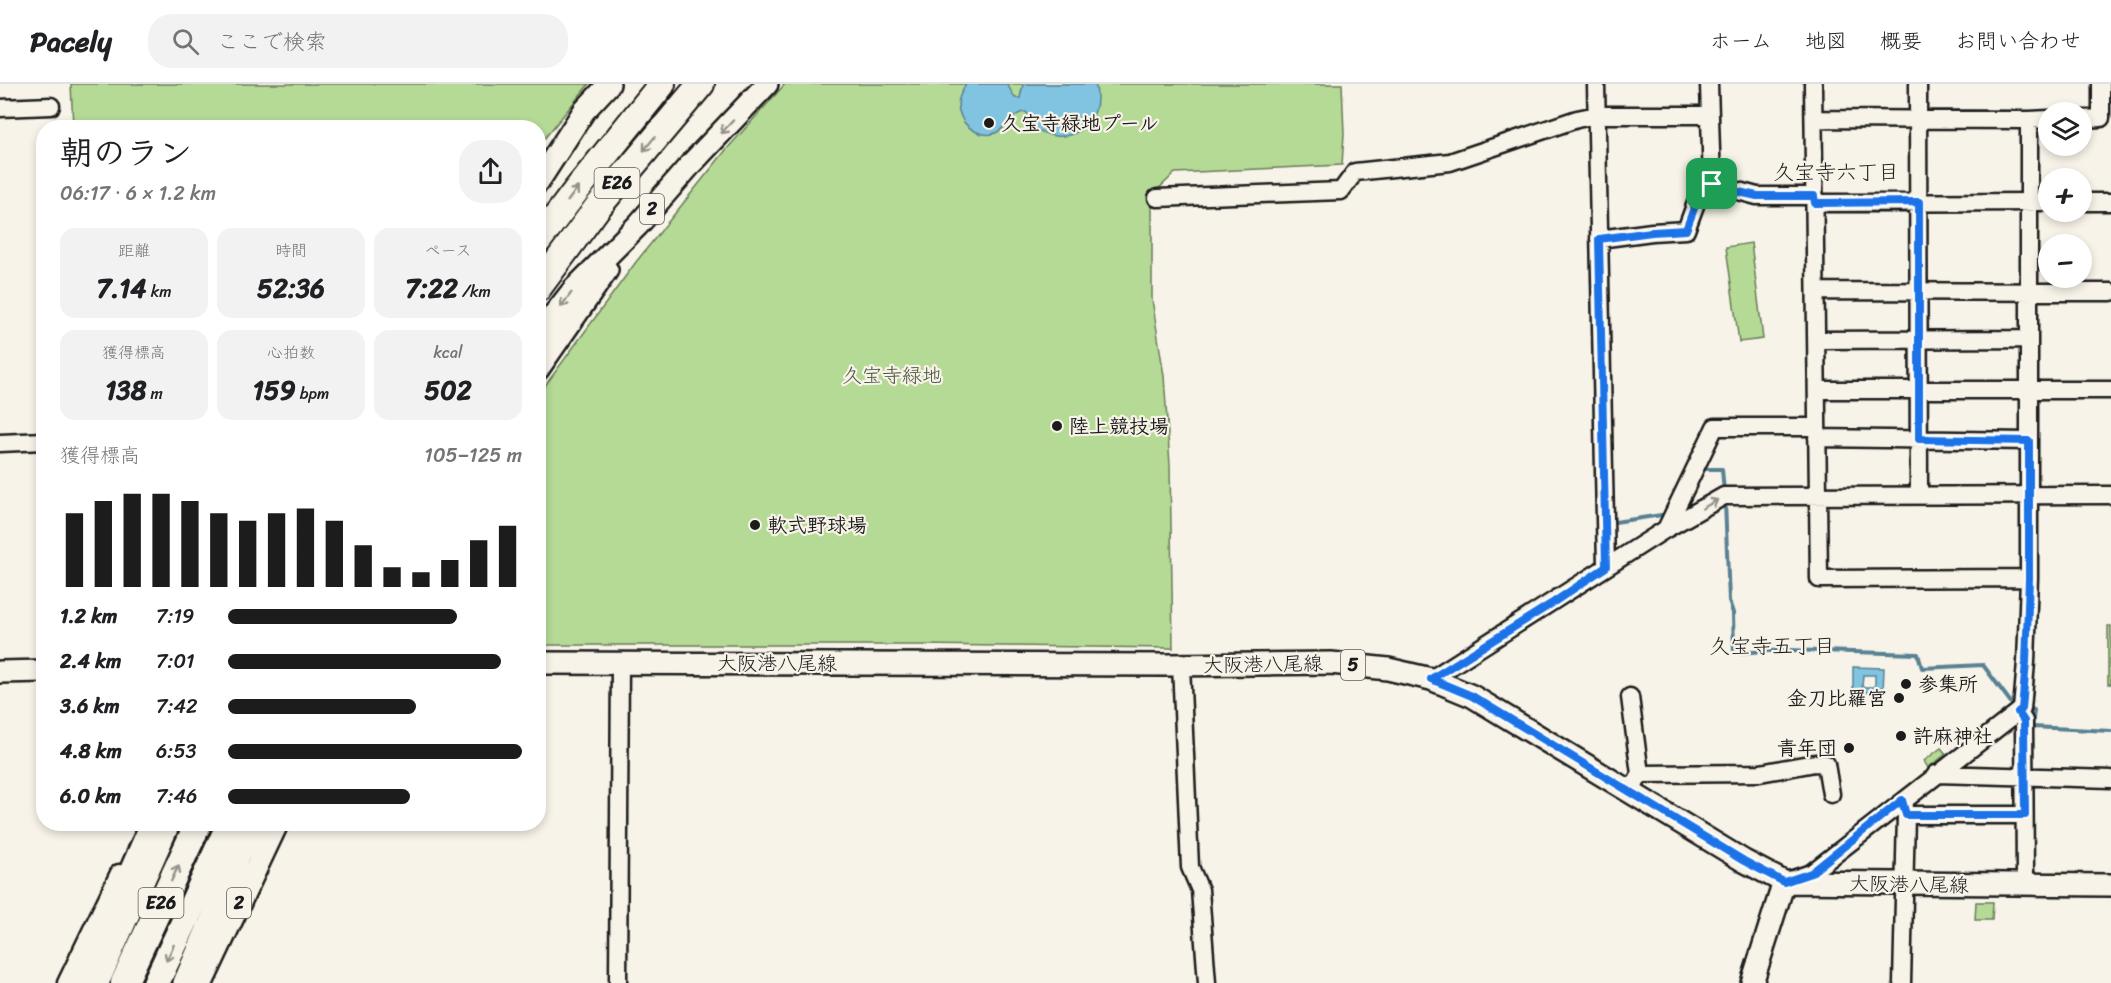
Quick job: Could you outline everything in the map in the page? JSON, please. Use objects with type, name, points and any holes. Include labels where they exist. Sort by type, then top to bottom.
[{"type":"highway","name":"E26","points":[[546,231],[660,84]]},
{"type":"highway","name":"E26","points":[[546,277],[597,208],[701,84]]},
{"type":"highway","name":"E26","points":[[124,983],[195,831]]},
{"type":"highway","name":"E26","points":[[156,983],[227,831]]},
{"type":"main road","points":[[546,161],[584,111],[609,84]]},
{"type":"main road","name":"2","points":[[546,325],[574,290],[638,225],[691,164],[767,84]]},
{"type":"main road","points":[[546,170],[584,111]]},
{"type":"main road","name":"2","points":[[546,357],[638,225]]},
{"type":"main road","name":"大阪港八尾線","points":[[546,663],[1181,665],[1331,663],[1388,669],[1431,679],[1472,696],[1635,783],[1744,861],[1784,882],[2111,885]]},
{"type":"main road","points":[[0,672],[36,671]]},
{"type":"main road","points":[[81,983],[149,831]]},
{"type":"main road","points":[[98,983],[166,831]]},
{"type":"main road","name":"2","points":[[184,983],[251,831]]},
{"type":"main road","name":"2","points":[[202,983],[276,831]]},
{"type":"main road","points":[[1752,983],[1784,882]]},
{"type":"street","points":[[1596,84],[1606,567]]},
{"type":"street","points":[[1709,84],[1712,184]]},
{"type":"street","points":[[1813,84],[1819,579],[2029,578]]},
{"type":"street","points":[[1918,84],[1919,495]]},
{"type":"street","points":[[2101,84],[2106,118]]},
{"type":"street","points":[[0,108],[51,105]]},
{"type":"street","points":[[1157,198],[1341,190],[1355,172],[1450,162],[1560,123],[1597,115],[1710,115]]},
{"type":"street","points":[[1814,120],[2038,120]]},
{"type":"street","points":[[1784,882],[1811,873],[1904,808],[1936,774],[2022,709],[2029,578],[2029,120]]},
{"type":"street","points":[[1599,239],[1686,230],[1703,184],[1712,184],[1757,196],[1919,202],[2038,202]]},
{"type":"street","points":[[2092,202],[2111,202]]},
{"type":"street","points":[[1817,291],[2111,292]]},
{"type":"street","points":[[1817,339],[2028,339]]},
{"type":"street","points":[[1817,390],[2111,390]]},
{"type":"street","points":[[1671,519],[1715,427],[1919,439],[2029,441]]},
{"type":"street","points":[[0,443],[36,441]]},
{"type":"street","points":[[1431,679],[1551,604],[1671,519],[1724,496],[2111,495]]},
{"type":"street","points":[[618,983],[620,662]]},
{"type":"street","points":[[1181,665],[1190,867],[1200,890],[1207,983]]},
{"type":"street","points":[[1630,697],[1635,783],[1760,773],[1815,763],[1826,764],[1831,794]]},
{"type":"street","points":[[2018,712],[2024,721],[2025,878]]},
{"type":"street","points":[[1936,774],[2111,779]]},
{"type":"street","points":[[1904,808],[2025,815]]},
{"type":"street","points":[[1902,983],[1905,884],[1904,808]]},
{"type":"street","points":[[66,983],[139,831]]},
{"type":"street","points":[[209,983],[272,848],[277,831]]},
{"type":"green space","points":[[71,84],[589,84],[546,136],[546,120],[73,120]]},
{"type":"green space","name":"久宝寺緑地","points":[[785,84],[1342,84],[1344,134],[1342,165],[1175,173],[1152,195],[1152,299],[1164,376],[1170,465],[1173,648],[546,645],[546,384],[636,262],[726,150]]},
{"type":"green space","points":[[1751,243],[1763,339],[1739,342],[1726,247]]},
{"type":"green space","points":[[2108,626],[2111,626],[2111,684],[2108,684]]},
{"type":"green space","points":[[1941,748],[1946,754],[1928,768],[1924,761]]},
{"type":"green space","points":[[1976,902],[1993,902],[1992,920],[1975,920]]},
{"type":"water","points":[[966,84],[1007,84],[1015,98],[1020,98],[1023,84],[1095,84],[1097,99],[1095,112],[1080,130],[1069,135],[1057,136],[1044,133],[1031,125],[1032,119],[1026,112],[1014,117],[998,132],[983,134],[968,126],[960,114],[959,100]]},
{"type":"water","points":[[1853,667],[1884,668],[1883,693],[1853,692]],"holes":[[[1863,675],[1875,675],[1875,687],[1862,687]]]},
{"type":"waterway","points":[[1701,469],[1722,469],[1724,492]]},
{"type":"waterway","points":[[1725,502],[1729,601],[1733,613],[1734,653],[1788,650],[1918,654],[1922,668],[1983,665],[2012,704]]},
{"type":"waterway","points":[[1615,522],[1668,514]]},
{"type":"waterway","points":[[2028,707],[2034,710],[2032,727],[2111,731]]},
{"type":"place","name":"久宝寺緑地プール","points":[[989,123]]},
{"type":"place","name":"陸上競技場","points":[[1057,426]]},
{"type":"place","name":"軟式野球場","points":[[755,525]]},
{"type":"place","name":"参集所","points":[[1906,684]]},
{"type":"place","name":"金刀比羅宮","points":[[1899,698]]},
{"type":"place","name":"許麻神社","points":[[1901,736]]},
{"type":"place","name":"青年団","points":[[1849,748]]},
{"type":"district","name":"久宝寺六丁目","points":[[1836,172]]},
{"type":"district","name":"久宝寺五丁目","points":[[1772,646]]},
{"type":"route","points":[[1703,184],[1712,184],[1757,196],[1814,196],[1815,203],[1919,202],[1919,439],[2029,441],[2029,578],[2026,662],[2022,709],[2018,712],[2024,721],[2025,815],[1906,815],[1902,800],[1811,873],[1784,882],[1744,861],[1472,696],[1431,679],[1606,567],[1599,239],[1686,230],[1703,184]]}]
